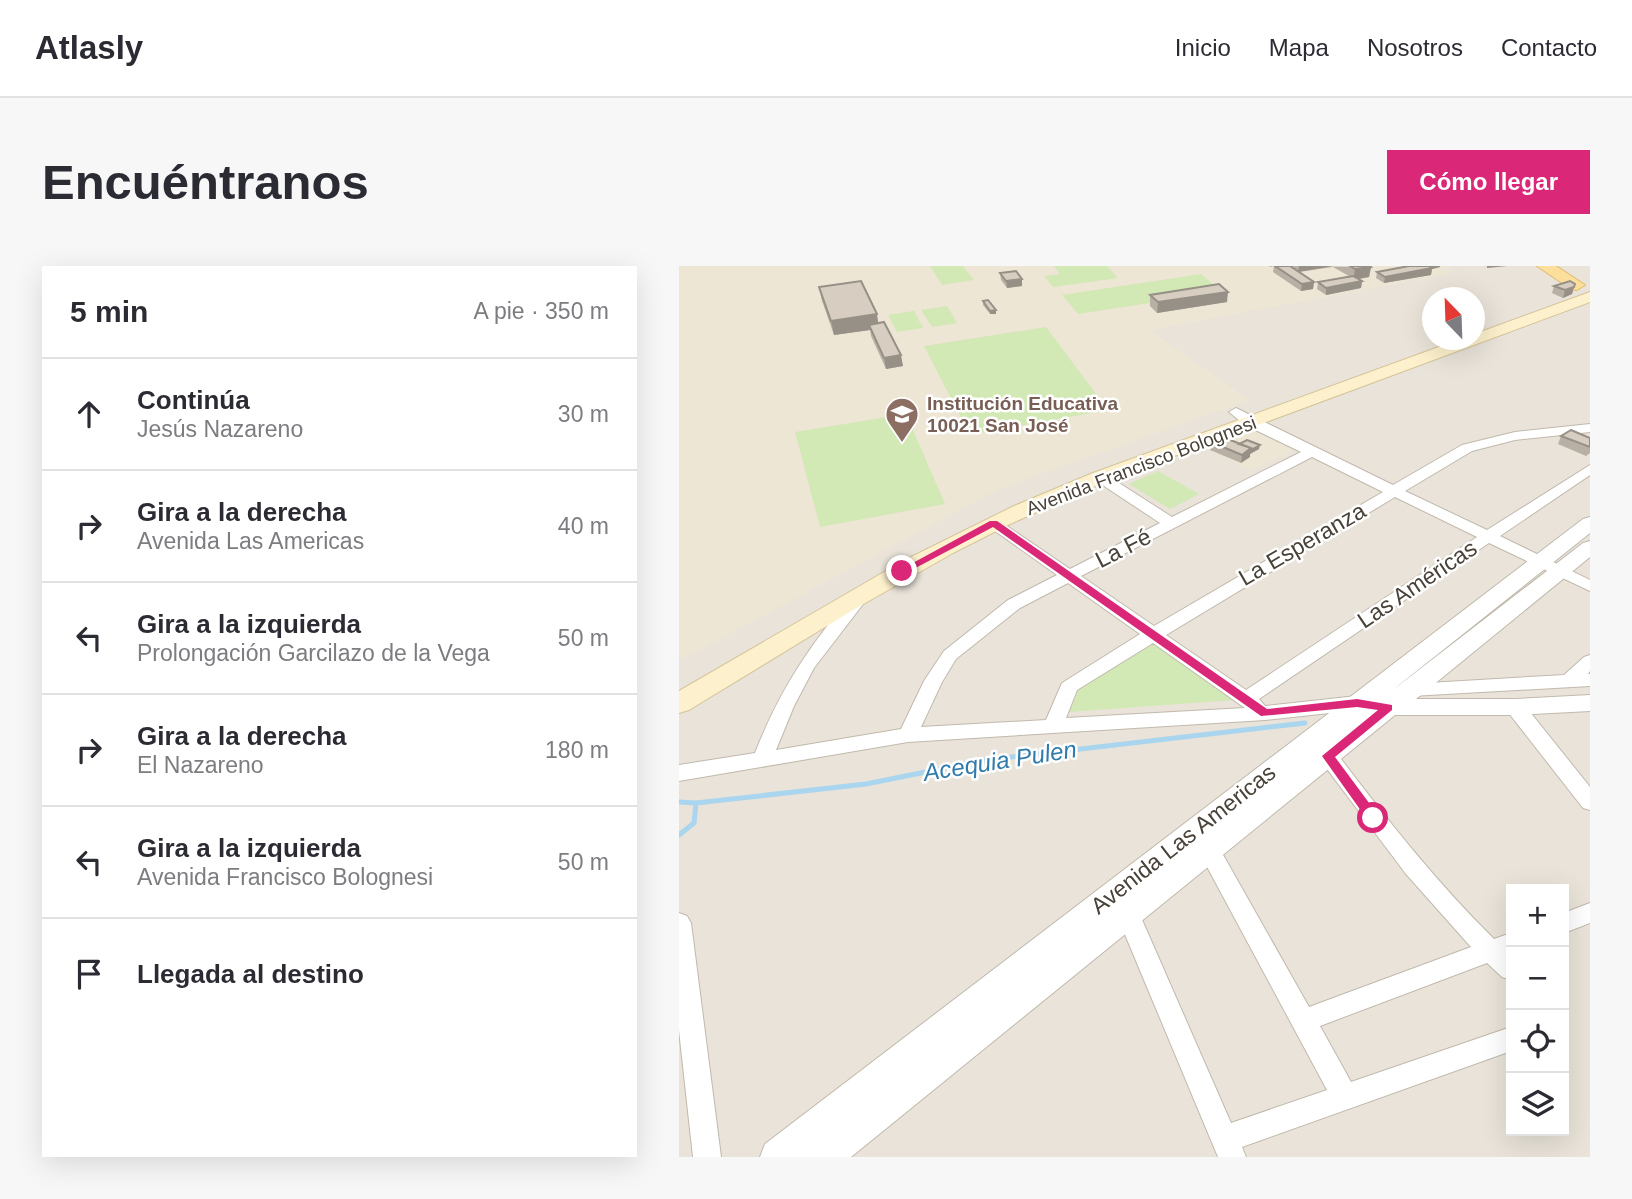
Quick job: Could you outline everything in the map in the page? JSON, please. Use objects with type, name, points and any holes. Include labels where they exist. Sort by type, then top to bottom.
[{"type":"main road","points":[[1545,266],[1587,286]]},
{"type":"main road","points":[[1564,266],[1587,286]]},
{"type":"main road","points":[[1485,325],[1572,299],[1587,286]]},
{"type":"main road","name":"Avenida Francisco Bolognesi","points":[[679,680],[912,545],[972,514],[1082,467],[1243,417],[1569,305],[1587,286]]},
{"type":"main road","name":"Avenida Francisco Bolognesi","points":[[679,703],[862,594],[993,523],[1243,417],[1422,347]]},
{"type":"street","points":[[1243,417],[1590,586]]},
{"type":"street","name":"La Esperanza","points":[[1053,726],[1069,687],[1151,633],[1467,448],[1486,442],[1590,428]]},
{"type":"street","name":"La Fé","points":[[908,735],[933,681],[950,656],[1014,604],[1311,452]]},
{"type":"street","name":"Las Américas","points":[[1245,699],[1590,469]]},
{"type":"street","points":[[1100,477],[1171,523]]},
{"type":"street","points":[[993,523],[1265,713]]},
{"type":"street","name":"Avenida Las Americas","points":[[823,1157],[1411,690],[1550,567],[1590,523]]},
{"type":"street","name":"Avenida Las Americas","points":[[778,1157],[1357,703],[1550,567],[1590,547]]},
{"type":"street","points":[[762,761],[781,712],[799,677],[815,652],[862,594]]},
{"type":"street","points":[[1568,682],[1590,661]]},
{"type":"street","points":[[679,773],[908,735],[1265,713],[1357,703],[1411,690],[1590,680]]},
{"type":"street","points":[[1357,703],[1388,708],[1515,707],[1590,703]]},
{"type":"street","points":[[1515,707],[1590,802]]},
{"type":"street","points":[[1303,1021],[1501,947],[1407,859],[1328,756]]},
{"type":"street","points":[[1209,850],[1345,1097]]},
{"type":"street","points":[[1569,921],[1590,913]]},
{"type":"street","points":[[1128,914],[1228,1148],[1345,1097],[1506,1042]]},
{"type":"street","points":[[679,923],[706,1157]]},
{"type":"shaded area","points":[[679,266],[1590,266],[1590,1157],[679,1157]]},
{"type":"shaded area","name":"Institución Educativa 10021 San José","points":[[679,266],[1456,266],[1446,268],[1453,273],[1150,330],[1249,400],[999,489],[679,661]]},
{"type":"shaded area","points":[[1254,430],[1290,446],[1290,452],[1252,470],[1204,448]]},
{"type":"green space","points":[[930,266],[963,266],[974,280],[942,285]]},
{"type":"green space","points":[[1054,266],[1107,266],[1118,278],[1053,287],[1044,276],[1060,274]]},
{"type":"green space","points":[[1201,274],[1222,292],[1078,314],[1062,295]]},
{"type":"green space","points":[[947,306],[957,323],[932,327],[921,310]]},
{"type":"green space","points":[[914,311],[923,328],[897,332],[888,315]]},
{"type":"green space","points":[[1046,327],[1108,410],[970,435],[924,346]]},
{"type":"green space","points":[[906,414],[945,504],[820,527],[795,432]]},
{"type":"green space","points":[[1158,471],[1199,494],[1170,509],[1129,484]]},
{"type":"green space","points":[[1153,644],[1235,700],[1069,712],[1080,687]]},
{"type":"building","points":[[1275,266],[1290,266],[1314,282],[1302,284]]},
{"type":"building","points":[[1350,266],[1370,266],[1371,267],[1355,269]]},
{"type":"building","points":[[1409,266],[1432,268],[1385,277],[1377,272]]},
{"type":"building","points":[[1016,271],[1022,279],[1006,281],[1000,273]]},
{"type":"building","points":[[1353,276],[1362,281],[1326,288],[1318,282]]},
{"type":"building","points":[[861,281],[877,314],[831,321],[819,287]]},
{"type":"building","points":[[1570,281],[1575,284],[1574,287],[1565,290],[1554,286]]},
{"type":"building","points":[[1219,284],[1228,292],[1158,302],[1150,295]]},
{"type":"building","points":[[988,300],[996,310],[990,311],[983,301]]},
{"type":"building","points":[[884,322],[901,355],[884,358],[869,325]]},
{"type":"building","points":[[1571,430],[1590,438],[1590,447],[1561,436]]},
{"type":"building","points":[[1220,436],[1251,448],[1242,455],[1211,442]]},
{"type":"building","points":[[1247,440],[1260,445],[1251,450],[1239,444]]},
{"type":"waterway","name":"Acequia Pulen","points":[[696,803],[866,784],[985,760],[1305,723]]},
{"type":"waterway","points":[[679,802],[696,803]]},
{"type":"waterway","points":[[679,835],[694,823],[696,803]]},
{"type":"place","name":"Institución Educativa 10021 San José","points":[[902,444]]},
{"type":"route","points":[[902,571],[993,523],[1265,713],[1357,703],[1388,708],[1328,756],[1373,818]]}]
